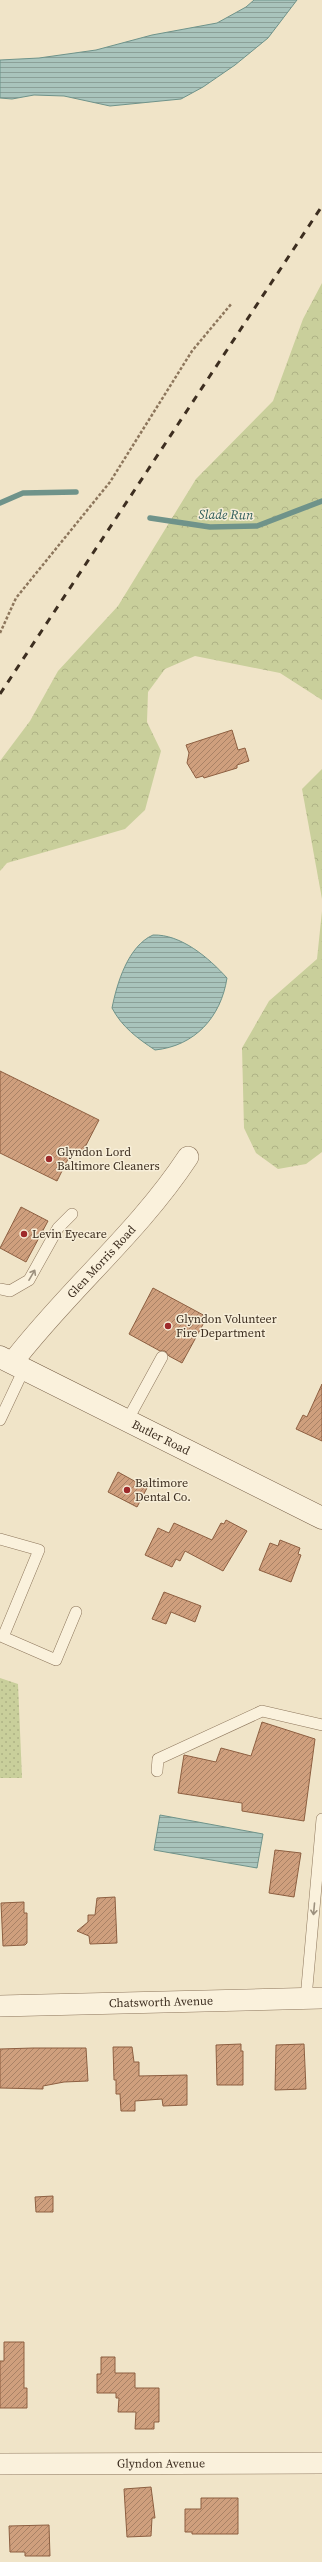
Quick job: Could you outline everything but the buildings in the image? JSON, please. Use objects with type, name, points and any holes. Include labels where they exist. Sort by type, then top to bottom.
[{"type":"main road","name":"Butler Road","points":[[12,1363],[322,1518]]},
{"type":"street","name":"Glen Morris Road","points":[[12,1363],[48,1317],[150,1210],[188,1157]]},
{"type":"street","name":"Chatsworth Avenue","points":[[0,2006],[314,1998]]},
{"type":"street","name":"Glyndon Avenue","points":[[0,2464],[322,2463]]},
{"type":"lane","points":[[0,1289],[10,1291],[29,1280],[58,1228],[72,1214]]},
{"type":"lane","points":[[127,1421],[162,1357]]},
{"type":"lane","points":[[0,1420],[12,1363]]},
{"type":"lane","points":[[0,1539],[39,1550],[3,1637],[56,1660],[76,1612]]},
{"type":"lane","points":[[157,1771],[158,1759],[262,1711],[322,1725]]},
{"type":"lane","points":[[314,1998],[322,1825]]},
{"type":"path","points":[[0,633],[16,598],[110,482],[192,351],[232,303]]},
{"type":"green space","points":[[322,283],[322,700],[280,673],[195,656],[165,669],[148,692],[147,722],[161,751],[145,810],[125,829],[7,863],[0,871],[0,761],[30,721],[58,671],[118,606],[196,479],[273,401],[303,319]]},
{"type":"green space","points":[[322,769],[322,899],[302,789]]},
{"type":"green space","points":[[322,911],[322,1152],[306,1164],[278,1169],[256,1153],[244,1128],[242,1048],[269,1001],[317,959]]},
{"type":"green space","points":[[0,1678],[18,1684],[22,1778],[0,1778]]},
{"type":"water","points":[[254,0],[297,0],[268,38],[235,65],[203,87],[181,99],[110,106],[64,96],[34,95],[12,99],[0,98],[0,60],[39,58],[96,50],[152,35],[217,23],[246,7]]},
{"type":"water","points":[[153,935],[174,938],[184,943],[203,955],[227,978],[219,1005],[204,1027],[194,1036],[182,1043],[155,1050],[130,1032],[120,1021],[112,1008],[117,988],[130,956],[144,940]]},
{"type":"water","points":[[160,1815],[263,1834],[257,1868],[154,1850]]},
{"type":"waterway","name":"Slade Run","points":[[0,503],[23,493],[76,492]]},
{"type":"waterway","name":"Slade Run","points":[[150,518],[210,527],[257,526],[322,501]]},
{"type":"railway","points":[[0,694],[322,206]]},
{"type":"place","name":"Glyndon Lord Baltimore Cleaners","points":[[49,1159]]},
{"type":"place","name":"Levin Eyecare","points":[[24,1234]]},
{"type":"place","name":"Glyndon Volunteer Fire Department","points":[[168,1326]]},
{"type":"place","name":"Baltimore Dental Co.","points":[[127,1490]]}]
